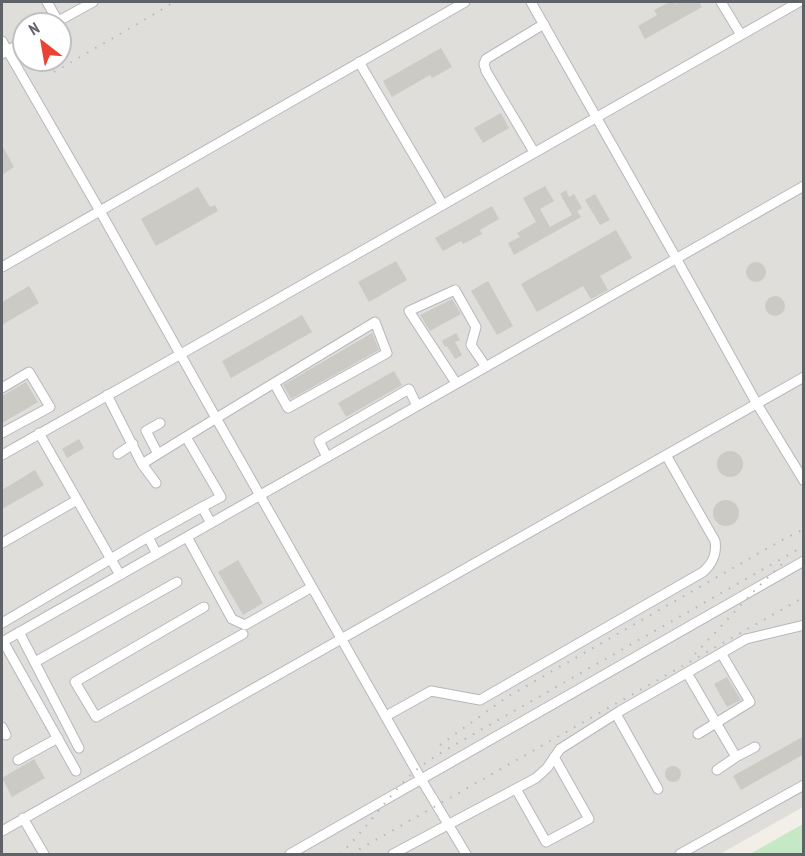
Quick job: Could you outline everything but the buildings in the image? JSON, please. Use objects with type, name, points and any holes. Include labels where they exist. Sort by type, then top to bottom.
[{"type":"lane","points":[[72,14],[93,2]]},
{"type":"lane","points":[[2,267],[465,2]]},
{"type":"lane","points":[[531,2],[757,404],[804,481]]},
{"type":"lane","points":[[722,2],[741,35]]},
{"type":"lane","points":[[2,455],[799,2]]},
{"type":"lane","points":[[534,152],[484,64],[486,59],[544,24]]},
{"type":"lane","points":[[2,41],[4,52],[100,211],[466,855]]},
{"type":"lane","points":[[359,62],[443,205]]},
{"type":"lane","points":[[76,771],[2,642],[804,186]]},
{"type":"lane","points":[[456,383],[409,311],[455,290],[476,327],[471,345],[486,367]]},
{"type":"lane","points":[[142,464],[216,418],[375,322],[387,353],[288,408],[274,383]]},
{"type":"lane","points":[[2,388],[29,372],[50,406],[2,433]]},
{"type":"lane","points":[[2,831],[804,376]]},
{"type":"lane","points":[[327,457],[320,441],[409,389],[417,406]]},
{"type":"lane","points":[[107,395],[142,464],[156,483]]},
{"type":"lane","points":[[158,454],[146,431],[160,423]]},
{"type":"lane","points":[[39,434],[120,575]]},
{"type":"lane","points":[[2,623],[221,497],[186,437]]},
{"type":"lane","points":[[118,454],[133,444]]},
{"type":"lane","points":[[386,716],[431,691],[480,700],[703,572],[714,558],[716,549],[714,541],[666,455]]},
{"type":"lane","points":[[2,543],[77,500]]},
{"type":"lane","points":[[202,507],[211,523]]},
{"type":"lane","points":[[148,537],[157,554]]},
{"type":"lane","points":[[187,537],[232,619],[244,625],[312,587]]},
{"type":"lane","points":[[290,855],[804,561]]},
{"type":"lane","points":[[35,662],[177,582]]},
{"type":"lane","points":[[204,607],[75,682],[96,717],[243,634]]},
{"type":"lane","points":[[393,855],[536,778],[547,768],[560,749],[746,639],[804,625]]},
{"type":"lane","points":[[19,632],[79,748]]},
{"type":"lane","points":[[698,734],[750,702],[721,653]]},
{"type":"lane","points":[[687,673],[736,757]]},
{"type":"lane","points":[[616,714],[658,789]]},
{"type":"lane","points":[[18,760],[58,738]]},
{"type":"lane","points":[[717,770],[755,747]]},
{"type":"lane","points":[[516,789],[546,842],[589,819],[554,757]]},
{"type":"lane","points":[[680,855],[804,785]]},
{"type":"lane","points":[[23,818],[44,855]]},
{"type":"shaded area","points":[[2,2],[803,2],[803,807],[720,854],[2,854]]},
{"type":"green space","points":[[803,824],[803,854],[750,854]]},
{"type":"railway","points":[[72,62],[174,2]]},
{"type":"railway","points":[[440,745],[507,697],[804,529]]},
{"type":"railway","points":[[340,854],[405,781],[418,768],[442,752],[804,546]]},
{"type":"railway","points":[[695,654],[783,563]]},
{"type":"railway","points":[[351,854],[804,597]]}]
